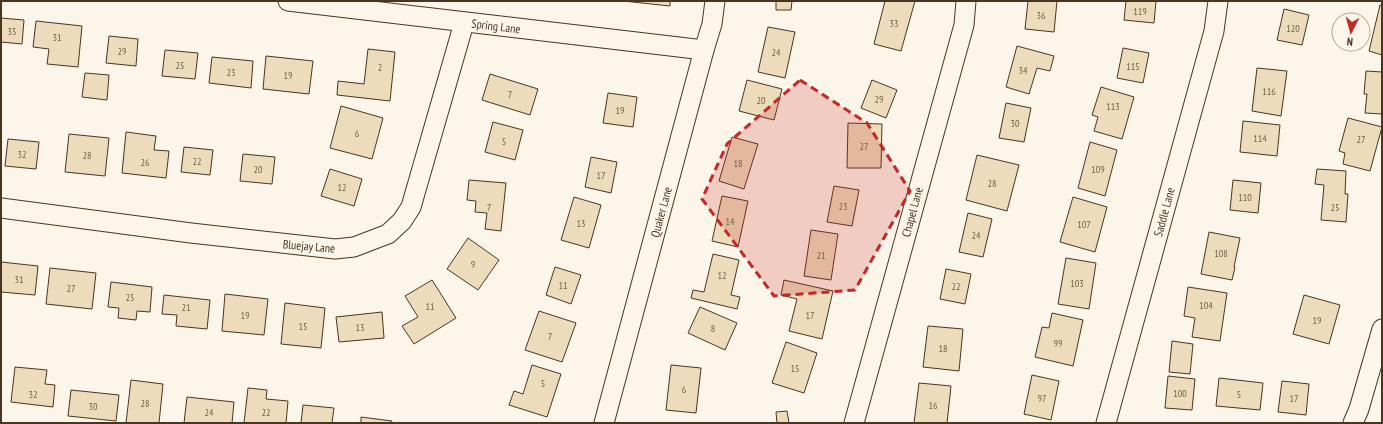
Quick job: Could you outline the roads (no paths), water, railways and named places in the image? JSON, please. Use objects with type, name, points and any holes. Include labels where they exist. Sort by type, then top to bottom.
[{"type":"street","name":"Spring Lane","points":[[288,1],[704,50]]},
{"type":"street","name":"Quaker Lane","points":[[604,423],[712,24],[715,1]]},
{"type":"street","name":"Chapel Lane","points":[[854,423],[964,25],[966,1]]},
{"type":"street","name":"Saddle Lane","points":[[1106,423],[1214,31],[1218,1]]},
{"type":"street","name":"Bluejay Lane","points":[[1,208],[191,233],[335,249],[354,247],[388,234],[402,221],[411,207],[464,22]]},
{"type":"street","points":[[1353,423],[1359,409],[1382,329]]}]
